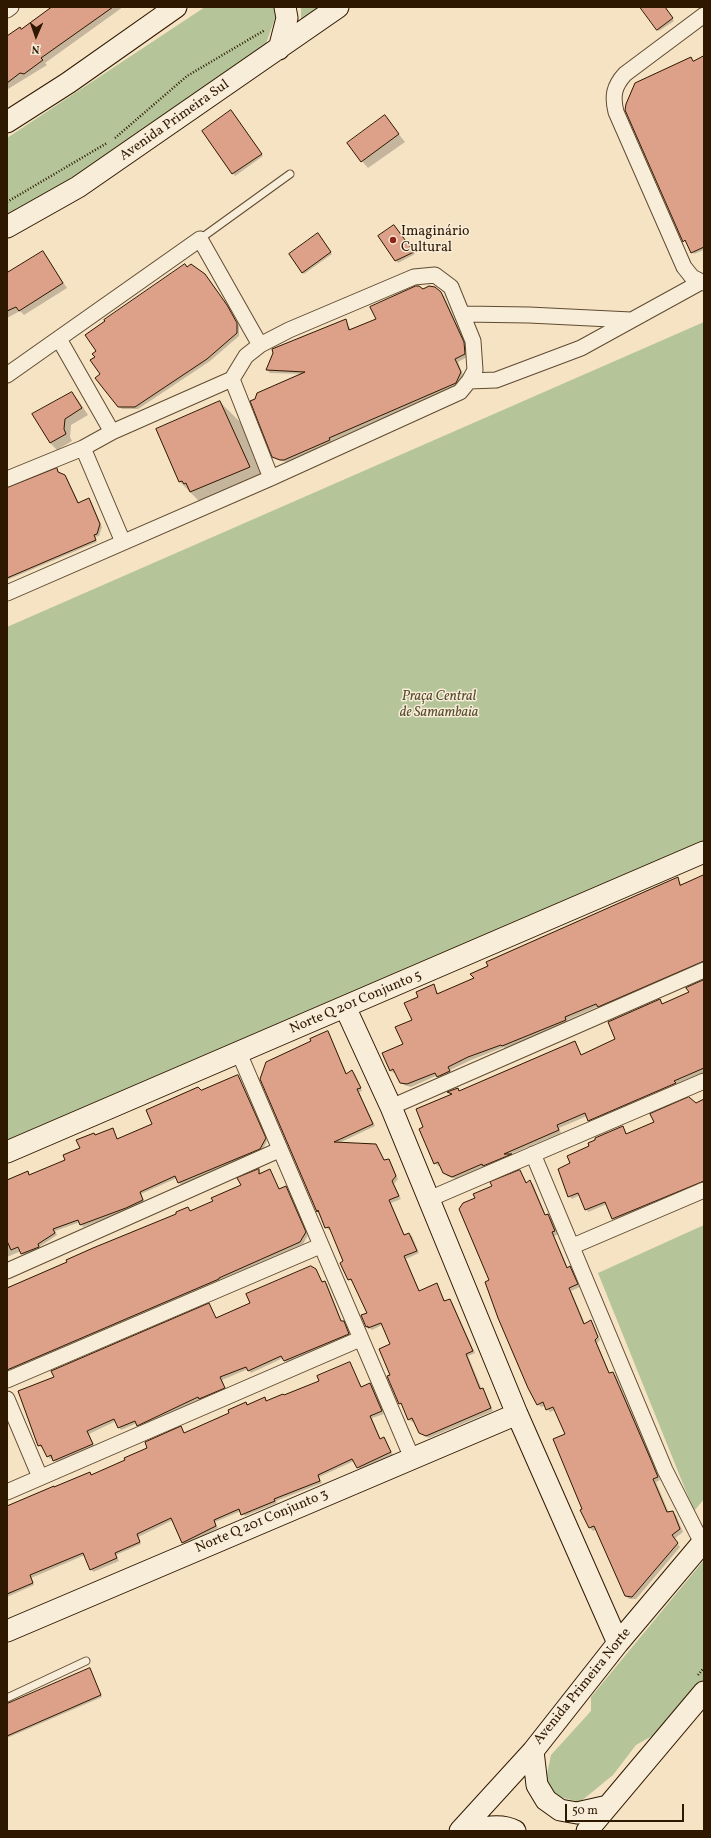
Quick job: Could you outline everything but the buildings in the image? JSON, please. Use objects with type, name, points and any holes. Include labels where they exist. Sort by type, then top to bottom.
[{"type":"street","points":[[7,10],[11,7]]},
{"type":"street","points":[[7,122],[68,83],[176,7]]},
{"type":"street","name":"Avenida Primeira Sul","points":[[7,227],[78,187],[338,7]]},
{"type":"street","points":[[279,49],[286,12]]},
{"type":"street","points":[[703,283],[692,277],[684,267],[616,112],[613,100],[618,81],[625,74],[704,15]]},
{"type":"street","points":[[7,375],[200,239],[260,345]]},
{"type":"street","points":[[7,479],[83,448],[112,432],[232,379],[246,356],[260,345],[288,330],[414,277],[435,275],[451,287],[473,341],[475,370],[469,381],[460,392],[271,478],[7,593]]},
{"type":"street","points":[[469,381],[496,380],[581,348],[703,283]]},
{"type":"street","points":[[463,314],[529,315],[632,320]]},
{"type":"street","points":[[59,339],[112,432]]},
{"type":"street","points":[[232,379],[271,478]]},
{"type":"street","points":[[83,448],[123,542]]},
{"type":"street","name":"Norte Q 201 Conjunto 5","points":[[7,1152],[704,852]]},
{"type":"street","points":[[391,1107],[703,974]]},
{"type":"street","points":[[345,1007],[391,1107],[517,1414],[618,1644]]},
{"type":"street","points":[[238,1053],[412,1458]]},
{"type":"street","points":[[429,1199],[704,1081]]},
{"type":"street","points":[[7,1271],[279,1150]]},
{"type":"street","points":[[534,1154],[665,1470],[703,1542]]},
{"type":"street","points":[[573,1246],[704,1190]]},
{"type":"street","points":[[7,1380],[320,1246]]},
{"type":"street","points":[[7,1492],[360,1339]]},
{"type":"street","points":[[7,1399],[40,1477]]},
{"type":"street","name":"Norte Q 201 Conjunto 3","points":[[7,1631],[517,1414]]},
{"type":"street","name":"Avenida Primeira Norte","points":[[460,1831],[533,1750],[618,1644],[703,1542]]},
{"type":"street","points":[[587,1831],[704,1692]]},
{"type":"street","points":[[533,1750],[537,1785],[546,1800],[560,1810],[577,1813],[608,1806]]},
{"type":"street","points":[[472,1831],[497,1827],[516,1831]]},
{"type":"lane","points":[[200,239],[290,174]]},
{"type":"lane","points":[[7,1698],[86,1661]]},
{"type":"path","points":[[7,202],[113,139],[187,76],[286,12]]},
{"type":"green space","points":[[205,7],[279,7],[264,49],[36,202],[7,217],[7,138]]},
{"type":"green space","points":[[301,7],[326,7],[301,24]]},
{"type":"green space","name":"Praça Central de Samambaia","points":[[704,322],[704,857],[7,1156],[7,627]]},
{"type":"green space","points":[[704,1225],[704,1499],[694,1511],[598,1273]]},
{"type":"green space","points":[[704,1560],[704,1679],[661,1731],[636,1745],[613,1775],[580,1802],[555,1796],[546,1779],[551,1755],[591,1711],[591,1697]]},
{"type":"place","name":"Imaginário Cultural","points":[[393,240]]}]
